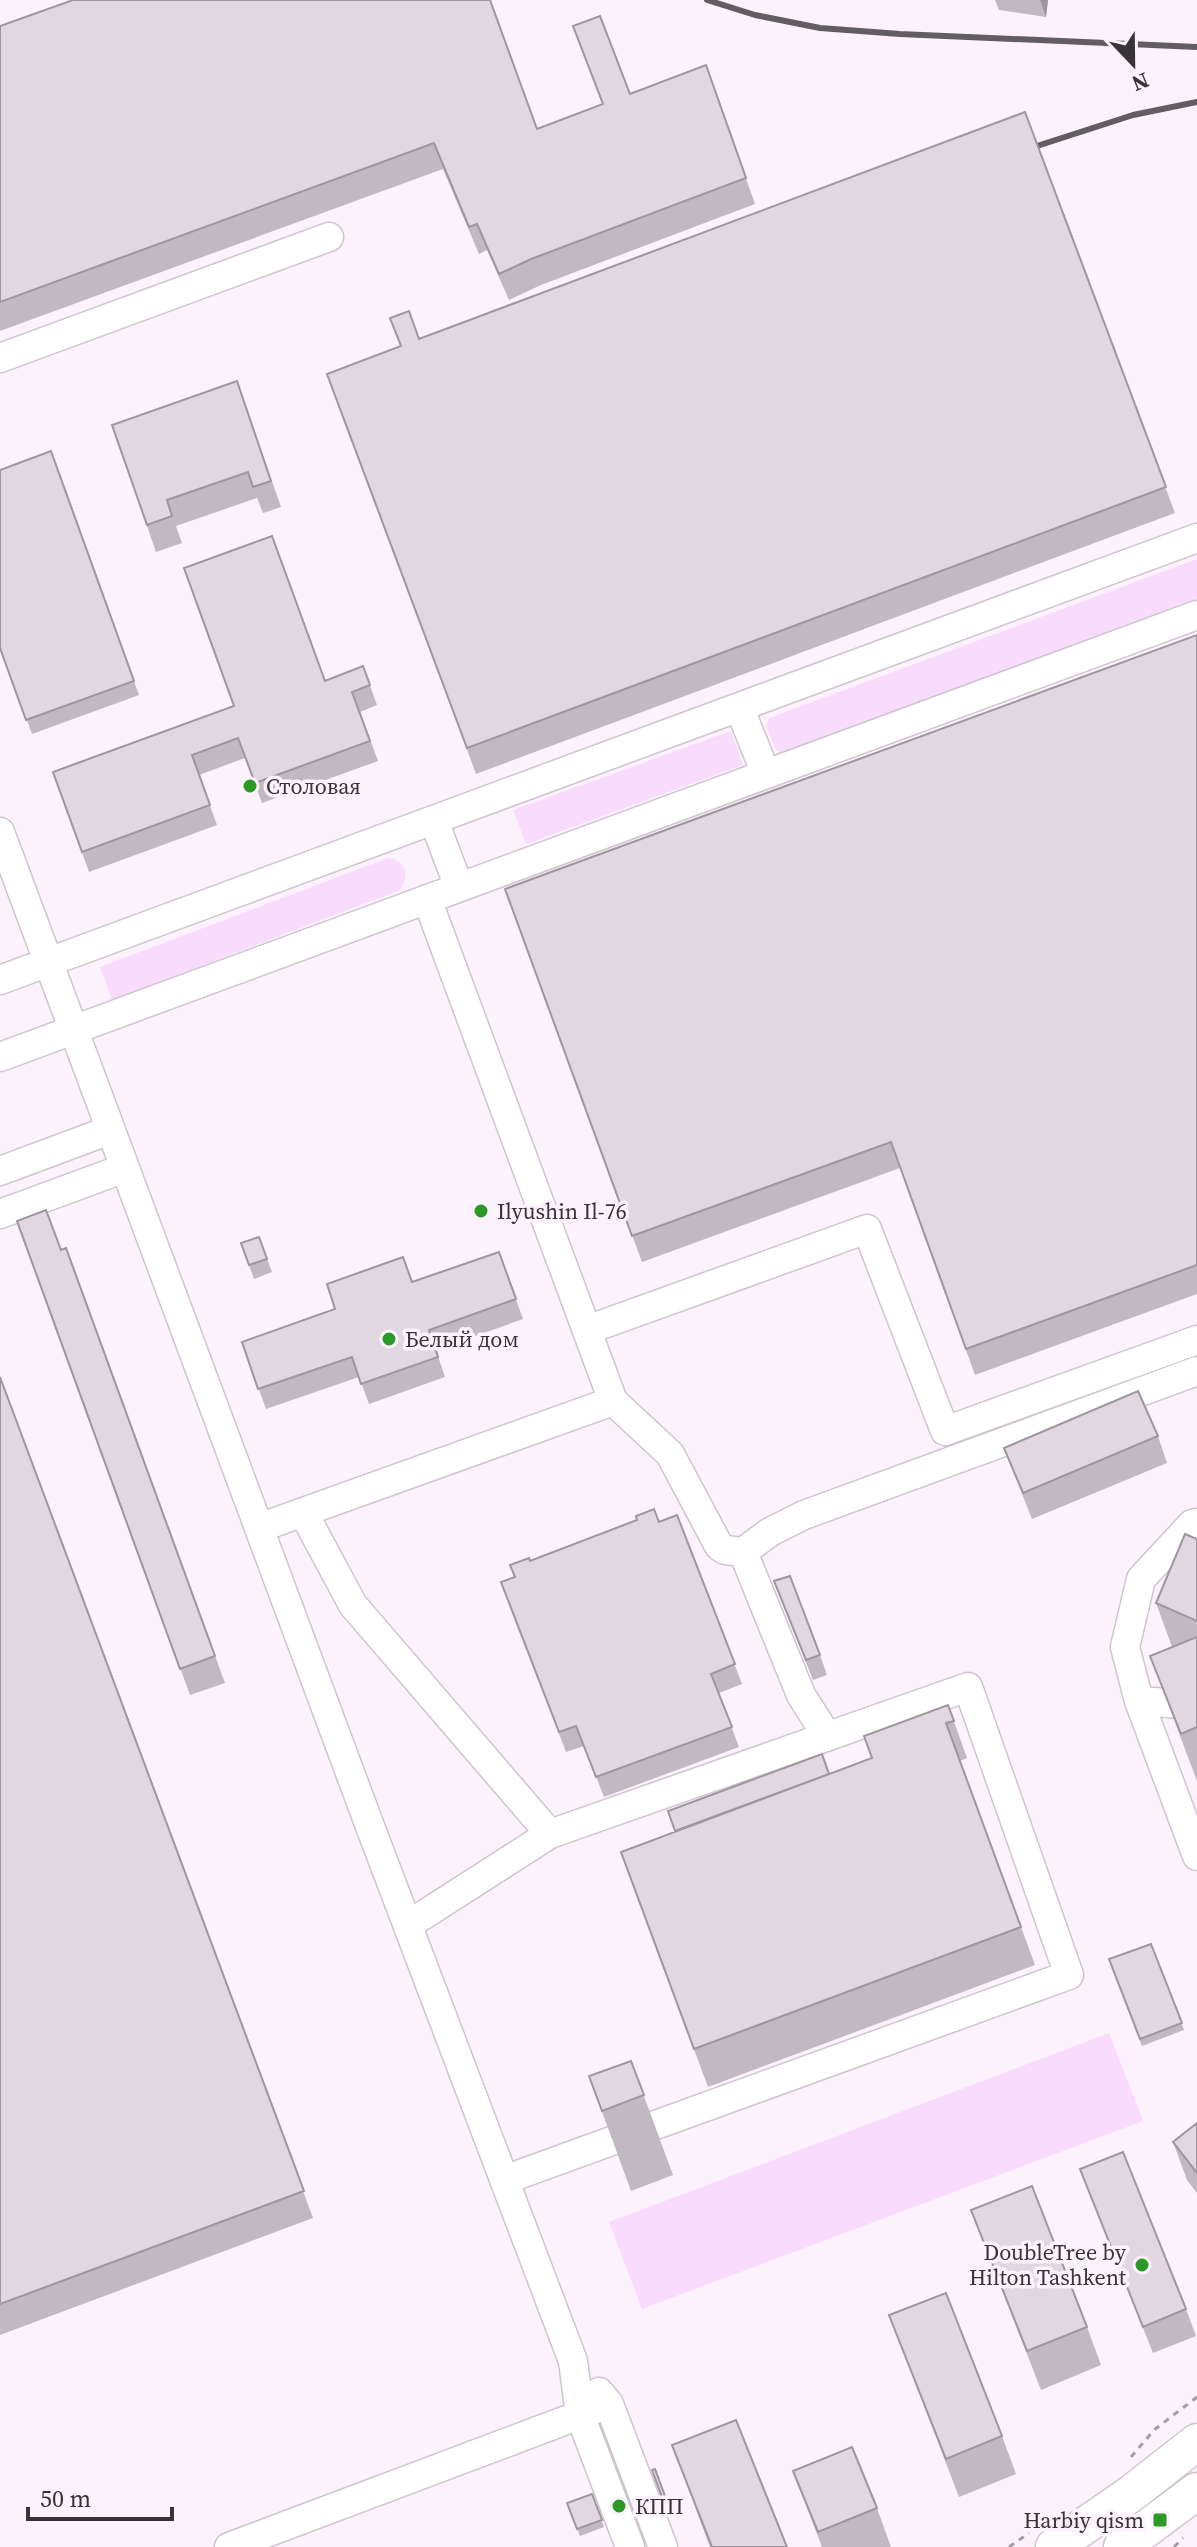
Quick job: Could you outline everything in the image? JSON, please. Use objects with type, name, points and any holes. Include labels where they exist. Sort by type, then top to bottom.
[{"type":"main road","points":[[1044,2538],[1132,2493],[1197,2442]]},
{"type":"main road","points":[[1122,2547],[1197,2491]]},
{"type":"street","points":[[0,358],[329,237]]},
{"type":"street","points":[[0,980],[1197,538]]},
{"type":"street","points":[[0,1057],[1197,615]]},
{"type":"street","points":[[739,707],[766,774]]},
{"type":"street","points":[[434,821],[459,887]]},
{"type":"street","points":[[0,832],[573,2361],[580,2415],[630,2547]]},
{"type":"street","points":[[427,899],[613,1401],[670,1454],[719,1546],[725,1550],[743,1552],[770,1532],[804,1515],[1197,1371]]},
{"type":"street","points":[[0,1171],[110,1130]]},
{"type":"street","points":[[0,1214],[125,1168]]},
{"type":"street","points":[[587,1330],[867,1229],[945,1431],[1197,1340]]},
{"type":"street","points":[[259,1528],[613,1401]]},
{"type":"street","points":[[303,1512],[353,1605],[550,1834]]},
{"type":"street","points":[[1195,1525],[1141,1579],[1125,1647],[1139,1701],[1197,1856]]},
{"type":"street","points":[[743,1552],[801,1695],[827,1736]]},
{"type":"street","points":[[408,1925],[550,1834],[968,1687],[1069,1975],[504,2180]]},
{"type":"street","points":[[1139,1701],[1197,1705]]},
{"type":"street","points":[[573,2361],[609,2404],[663,2547]]},
{"type":"street","points":[[229,2547],[609,2404]]},
{"type":"path","points":[[1124,2466],[1154,2430],[1197,2397]]},
{"type":"path","points":[[1009,2547],[1044,2538]]},
{"type":"shaded area","points":[[1197,559],[1197,601],[783,755],[776,750],[766,726],[769,718]]},
{"type":"shaded area","points":[[731,731],[743,765],[526,844],[513,810]]},
{"type":"shaded area","points":[[388,858],[399,862],[404,870],[405,879],[400,890],[112,1000],[100,967]]},
{"type":"shaded area","points":[[1109,2033],[1143,2121],[642,2309],[609,2222]]},
{"type":"building","points":[[73,0],[490,0],[537,129],[603,104],[573,26],[600,16],[630,94],[706,65],[746,178],[499,274],[477,224],[469,227],[434,143],[0,302],[0,26]]},
{"type":"building","points":[[1025,112],[1166,487],[467,748],[327,374],[401,346],[390,318],[409,311],[419,339]]},
{"type":"building","points":[[237,381],[271,481],[253,487],[248,472],[167,500],[172,516],[147,525],[112,425]]},
{"type":"building","points":[[51,451],[134,681],[26,720],[0,648],[0,470]]},
{"type":"building","points":[[272,536],[325,681],[363,666],[370,685],[352,692],[370,741],[255,783],[238,738],[192,755],[210,805],[82,852],[53,772],[234,706],[184,568]]},
{"type":"building","points":[[1197,635],[1197,1265],[966,1349],[891,1142],[632,1236],[505,889]]},
{"type":"building","points":[[46,1210],[61,1250],[66,1248],[215,1656],[180,1669],[17,1221]]},
{"type":"building","points":[[259,1237],[267,1259],[249,1265],[241,1243]]},
{"type":"building","name":"Белый дом","points":[[499,1252],[516,1299],[429,1330],[438,1357],[361,1384],[352,1357],[258,1389],[242,1342],[335,1309],[327,1284],[403,1257],[412,1282]]},
{"type":"building","points":[[0,1377],[304,2191],[0,2304]]},
{"type":"building","points":[[1138,1391],[1158,1436],[1023,1493],[1004,1448]]},
{"type":"building","points":[[654,1509],[659,1522],[677,1515],[735,1664],[711,1674],[732,1727],[596,1777],[576,1726],[559,1732],[501,1582],[515,1577],[510,1565],[529,1558],[530,1561],[637,1520],[636,1516]]},
{"type":"building","points":[[1185,1534],[1197,1539],[1197,1621],[1156,1603]]},
{"type":"building","points":[[790,1576],[820,1655],[806,1660],[774,1581]]},
{"type":"building","points":[[1197,1637],[1197,1727],[1181,1734],[1150,1656]]},
{"type":"building","points":[[948,1705],[954,1721],[946,1723],[1021,1927],[694,2049],[621,1852],[872,1758],[864,1736]]},
{"type":"building","points":[[822,1754],[829,1774],[675,1831],[668,1811]]},
{"type":"building","points":[[1151,1944],[1182,2023],[1140,2039],[1109,1959]]},
{"type":"building","points":[[631,2061],[644,2095],[602,2111],[589,2076]]},
{"type":"building","points":[[1197,2123],[1197,2173],[1173,2142]]},
{"type":"building","name":"DoubleTree by Hilton Tashkent","points":[[1123,2152],[1186,2309],[1143,2327],[1080,2169]]},
{"type":"building","points":[[1032,2186],[1087,2327],[1027,2351],[971,2210]]},
{"type":"building","points":[[946,2293],[1002,2436],[946,2459],[889,2315]]},
{"type":"building","points":[[736,2420],[787,2547],[712,2547],[672,2445]]},
{"type":"building","points":[[852,2447],[877,2508],[818,2532],[793,2471]]},
{"type":"building","points":[[655,2469],[665,2496],[662,2497],[652,2470]]},
{"type":"building","points":[[592,2494],[602,2520],[577,2529],[567,2503]]},
{"type":"railway","points":[[707,0],[755,15],[820,28],[1197,47]]},
{"type":"railway","points":[[1037,146],[1133,115],[1197,102]]},
{"type":"place","name":"Столовая","points":[[250,786]]},
{"type":"place","name":"Ilyushin Il-76","points":[[481,1211]]},
{"type":"place","name":"Белый дом","points":[[389,1339]]},
{"type":"place","name":"DoubleTree by Hilton Tashkent","points":[[1142,2265]]},
{"type":"place","name":"КПП","points":[[619,2506]]},
{"type":"place","name":"Harbiy qism","points":[[1160,2520]]}]
